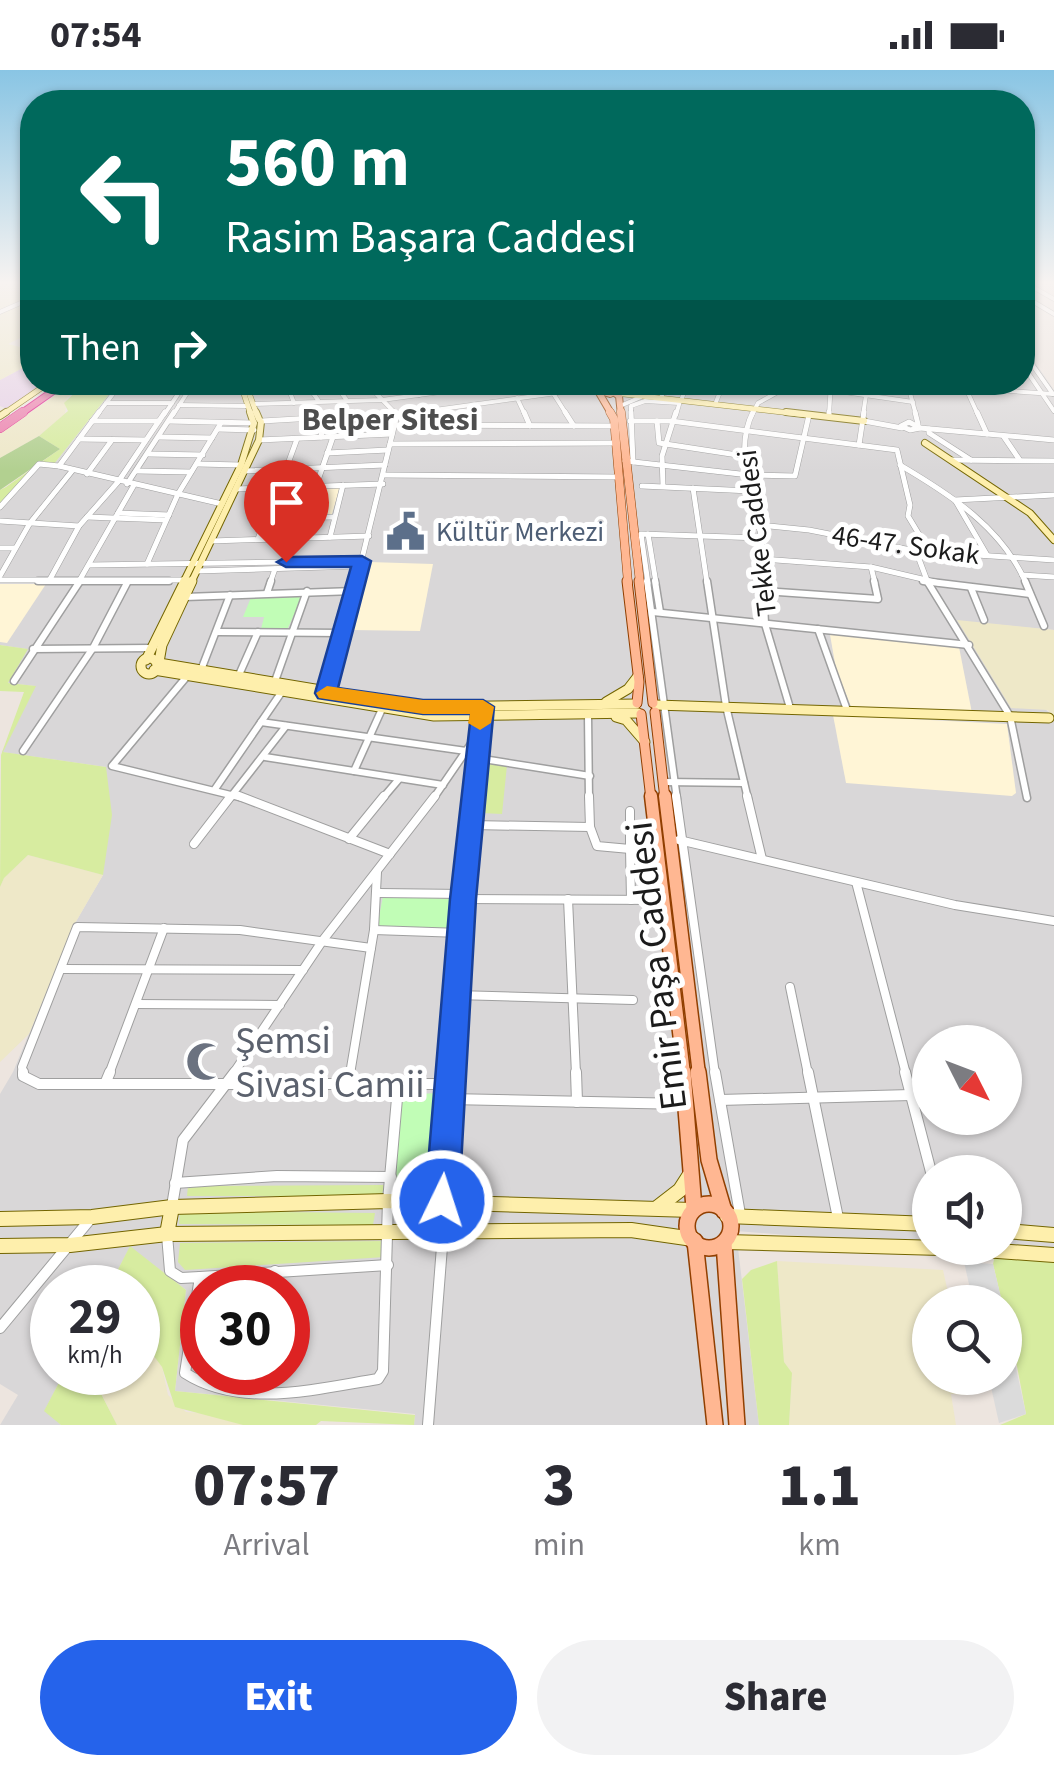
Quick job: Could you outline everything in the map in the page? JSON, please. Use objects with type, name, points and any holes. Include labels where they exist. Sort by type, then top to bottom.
[{"type":"highway","points":[[0,422],[36,395]]},
{"type":"highway","points":[[0,422],[45,395]]},
{"type":"main road","name":"Emir Paşa Caddesi","points":[[602,395],[613,415],[638,676],[670,782],[709,1160],[730,1214]]},
{"type":"main road","name":"Emir Paşa Caddesi","points":[[619,395],[642,611],[647,745],[686,1104],[693,1209]]},
{"type":"main road","points":[[715,1425],[694,1240],[688,1224],[693,1209],[708,1203],[730,1214],[726,1242],[737,1425]]},
{"type":"main road","points":[[694,1240],[714,1248],[726,1242]]},
{"type":"street","points":[[1035,370],[1053,395]]},
{"type":"street","points":[[1040,374],[1054,378]]},
{"type":"street","points":[[1035,384],[1054,411]]},
{"type":"street","points":[[1035,393],[1053,395]]},
{"type":"street","points":[[59,466],[112,395]]},
{"type":"street","points":[[14,681],[75,582],[90,565],[180,395]]},
{"type":"street","points":[[49,580],[85,517],[118,482],[182,395]]},
{"type":"street","points":[[157,665],[222,504],[259,440],[247,395]]},
{"type":"street","points":[[291,395],[294,402]]},
{"type":"street","points":[[314,395],[319,402]]},
{"type":"street","points":[[340,395],[343,400]]},
{"type":"street","points":[[377,395],[397,415]]},
{"type":"street","points":[[106,403],[250,405],[419,395]]},
{"type":"street","points":[[516,395],[530,426]]},
{"type":"street","points":[[168,421],[220,426],[397,415],[539,395]]},
{"type":"street","points":[[554,395],[574,426]]},
{"type":"street","points":[[646,395],[1054,440]]},
{"type":"street","points":[[620,406],[646,395],[680,400]]},
{"type":"street","points":[[663,486],[665,444],[682,395]]},
{"type":"street","points":[[716,402],[719,395]]},
{"type":"street","name":"Tekke Caddesi","points":[[775,395],[753,408],[744,430],[744,456],[761,538],[766,624],[790,708]]},
{"type":"street","points":[[829,417],[830,395]]},
{"type":"street","points":[[860,445],[868,395]]},
{"type":"street","points":[[869,395],[913,402]]},
{"type":"street","points":[[911,395],[926,443]]},
{"type":"street","points":[[969,395],[987,434]]},
{"type":"street","points":[[334,418],[343,400]]},
{"type":"street","points":[[753,408],[680,400],[634,404],[630,408],[628,462],[796,476],[809,415]]},
{"type":"street","points":[[904,426],[913,402]]},
{"type":"street","points":[[325,696],[383,484],[397,415]]},
{"type":"street","points":[[321,438],[324,418]]},
{"type":"street","points":[[92,421],[161,421]]},
{"type":"street","points":[[657,421],[658,442],[744,456]]},
{"type":"street","points":[[630,422],[671,421],[896,450],[910,505],[908,516],[920,536],[916,550],[927,582],[970,645],[1010,716],[1027,798]]},
{"type":"street","points":[[256,423],[236,489],[139,670],[157,665],[434,716],[596,705],[726,706],[1010,716],[1051,722]]},
{"type":"street","points":[[147,564],[178,494],[220,426]]},
{"type":"street","points":[[395,426],[614,426]]},
{"type":"street","points":[[904,426],[1030,513],[1054,540]]},
{"type":"street","points":[[929,428],[929,433],[971,460]]},
{"type":"street","points":[[259,440],[392,434]]},
{"type":"street","points":[[1003,436],[1020,461]]},
{"type":"street","points":[[158,437],[213,438]]},
{"type":"street","points":[[316,486],[319,467],[333,437]]},
{"type":"street","points":[[78,438],[148,440]]},
{"type":"street","points":[[286,469],[297,438]]},
{"type":"street","points":[[87,474],[113,439]]},
{"type":"street","points":[[327,453],[389,447],[615,443]]},
{"type":"street","points":[[148,454],[202,455]]},
{"type":"street","points":[[950,460],[1054,460]]},
{"type":"street","points":[[0,506],[40,464],[222,504]]},
{"type":"street","points":[[198,464],[286,469],[385,464]]},
{"type":"street","points":[[899,464],[958,499],[1015,558],[1044,626]]},
{"type":"street","points":[[137,470],[192,472]]},
{"type":"street","points":[[72,471],[30,523],[0,578],[127,583],[194,571],[286,562],[361,564]]},
{"type":"street","points":[[384,475],[616,477]]},
{"type":"street","points":[[236,489],[383,484]]},
{"type":"street","points":[[330,537],[342,485]]},
{"type":"street","points":[[642,486],[751,491]]},
{"type":"street","points":[[258,539],[276,488]]},
{"type":"street","points":[[693,488],[726,706],[762,860]]},
{"type":"street","points":[[987,556],[954,500],[1054,496]]},
{"type":"street","points":[[85,517],[168,517]]},
{"type":"street","points":[[265,518],[334,517]]},
{"type":"street","points":[[0,521],[79,526]]},
{"type":"street","name":"46-47. Sokak","points":[[759,526],[809,530],[916,550],[1054,560]]},
{"type":"street","points":[[648,707],[657,612],[644,534],[761,538]]},
{"type":"street","points":[[211,541],[368,536]]},
{"type":"street","points":[[286,562],[292,538]]},
{"type":"street","points":[[0,548],[14,548]]},
{"type":"street","points":[[762,559],[871,567],[927,582],[1030,594]]},
{"type":"street","points":[[90,565],[147,564],[194,571],[361,564]]},
{"type":"street","points":[[764,590],[878,599],[871,567]]},
{"type":"street","points":[[267,593],[275,568]]},
{"type":"street","points":[[1022,575],[1054,578]]},
{"type":"street","points":[[24,751],[93,648],[127,583]]},
{"type":"street","points":[[970,587],[984,620]]},
{"type":"street","points":[[274,685],[307,591]]},
{"type":"street","points":[[185,597],[354,591]]},
{"type":"street","points":[[201,672],[230,595]]},
{"type":"street","points":[[642,611],[970,645]]},
{"type":"street","points":[[818,629],[846,710]]},
{"type":"street","points":[[218,632],[341,633]]},
{"type":"street","points":[[237,678],[258,632]]},
{"type":"street","points":[[32,648],[153,648]]},
{"type":"street","points":[[157,665],[281,693],[482,712],[626,720],[647,745]]},
{"type":"street","points":[[188,675],[112,766],[234,795],[390,854]]},
{"type":"street","points":[[596,705],[620,695],[638,676]]},
{"type":"street","points":[[215,789],[281,693]]},
{"type":"street","points":[[591,716],[648,707]]},
{"type":"street","points":[[354,771],[382,709]]},
{"type":"street","points":[[442,1201],[463,896],[482,712]]},
{"type":"street","points":[[591,716],[590,827],[597,846],[630,849]]},
{"type":"street","points":[[261,722],[466,751]]},
{"type":"street","points":[[194,844],[286,726]]},
{"type":"street","points":[[180,1277],[170,1271],[167,1234],[182,1140],[282,1005],[323,940],[444,785],[477,735]]},
{"type":"street","points":[[265,756],[444,785]]},
{"type":"street","points":[[477,758],[590,776]]},
{"type":"street","points":[[349,839],[399,778]]},
{"type":"street","points":[[670,782],[744,783]]},
{"type":"street","points":[[630,811],[631,900]]},
{"type":"street","points":[[472,825],[590,827]]},
{"type":"street","points":[[912,1223],[730,1214],[720,1100],[676,839],[955,905],[1054,921]]},
{"type":"street","points":[[348,1086],[374,930],[379,892],[377,871]]},
{"type":"street","points":[[856,882],[927,1155]]},
{"type":"street","points":[[379,892],[664,900]]},
{"type":"street","points":[[568,899],[577,1102]]},
{"type":"street","points":[[371,948],[240,930],[77,927],[22,1067],[24,1076],[39,1084],[450,1084]]},
{"type":"street","points":[[104,1084],[164,928]]},
{"type":"street","points":[[374,930],[461,933]]},
{"type":"street","points":[[62,969],[304,970]]},
{"type":"street","points":[[790,988],[838,1218]]},
{"type":"street","points":[[456,995],[633,1000]]},
{"type":"street","points":[[136,1004],[282,1005]]},
{"type":"street","points":[[310,1388],[378,1379],[383,1371],[388,1201],[398,1087]]},
{"type":"street","points":[[720,1100],[911,1095]]},
{"type":"street","points":[[448,1100],[686,1104]]},
{"type":"street","points":[[658,1207],[680,1190],[691,1174]]},
{"type":"street","points":[[176,1183],[277,1176],[390,1177]]},
{"type":"street","points":[[0,1219],[92,1217],[172,1207],[388,1201],[693,1209]]},
{"type":"street","points":[[0,1328],[92,1217]]},
{"type":"street","points":[[0,1246],[70,1245],[167,1234],[630,1230],[694,1240]]},
{"type":"street","points":[[428,1425],[444,1233]]},
{"type":"street","points":[[1022,1233],[1054,1236]]},
{"type":"street","points":[[726,1242],[912,1247]]},
{"type":"street","points":[[1022,1253],[1054,1255]]},
{"type":"street","points":[[310,1269],[388,1265]]},
{"type":"shaded area","points":[[0,344],[20,347],[20,369],[0,380]]},
{"type":"shaded area","points":[[1035,362],[1054,390],[1054,630],[959,621],[1054,718],[1054,1256],[1022,1254],[1022,1155],[912,1155],[912,1245],[736,1231],[759,1425],[414,1425],[415,1414],[217,1395],[310,1395],[310,1265],[180,1265],[180,1285],[160,1270],[160,1265],[153,1265],[130,1247],[121,1265],[30,1265],[30,1395],[53,1395],[45,1410],[61,1425],[0,1425],[18,1395],[0,1384],[0,1094],[13,1072],[74,925],[103,875],[106,767],[2,752],[35,686],[8,683],[27,649],[0,645],[0,504],[39,463],[54,464],[109,395],[1035,395]]},
{"type":"shaded area","points":[[20,369],[20,395],[28,395],[7,409],[0,406],[0,380]]},
{"type":"shaded area","points":[[55,395],[71,395],[65,414],[39,436],[0,458],[0,433]]},
{"type":"shaded area","points":[[340,487],[331,517],[267,517],[277,489]]},
{"type":"shaded area","points":[[369,562],[433,564],[420,631],[351,630]]},
{"type":"shaded area","points":[[0,584],[46,584],[7,643],[0,642]]},
{"type":"shaded area","points":[[957,620],[1054,630],[1054,718],[1048,710],[1011,708]]},
{"type":"shaded area","points":[[829,629],[959,647],[972,713],[852,709],[836,669]]},
{"type":"shaded area","points":[[833,715],[1007,724],[1016,793],[1012,796],[846,783]]},
{"type":"shaded area","points":[[28,855],[103,875],[74,925],[29,1034],[0,1062],[0,887]]},
{"type":"shaded area","points":[[777,1261],[943,1270],[946,1285],[912,1285],[912,1395],[951,1395],[956,1425],[789,1425],[792,1374],[784,1362]]},
{"type":"shaded area","points":[[965,1265],[993,1265],[998,1285],[969,1285]]},
{"type":"shaded area","points":[[180,1345],[180,1391],[175,1391]]},
{"type":"shaded area","points":[[160,1364],[168,1395],[186,1412],[214,1414],[243,1425],[117,1425],[102,1395],[160,1395]]},
{"type":"shaded area","points":[[993,1395],[1022,1395],[1026,1414],[999,1423]]},
{"type":"green space","points":[[72,395],[109,395],[54,464],[40,463],[60,449],[39,436],[68,411],[64,403]]},
{"type":"green space","points":[[39,436],[60,449],[0,490],[0,458]]},
{"type":"green space","points":[[37,465],[0,504],[0,490]]},
{"type":"green space","points":[[252,595],[303,595],[287,630],[261,629],[264,617],[243,617]]},
{"type":"green space","points":[[0,645],[28,649],[8,683],[36,686],[3,752],[106,767],[112,815],[103,875],[28,855],[0,887],[1,755],[24,692],[0,691]]},
{"type":"green space","points":[[486,762],[507,765],[502,814],[481,813]]},
{"type":"green space","points":[[383,896],[455,899],[453,930],[377,927]]},
{"type":"green space","points":[[438,1093],[431,1199],[390,1199],[401,1095]]},
{"type":"green space","points":[[384,1185],[382,1196],[187,1196],[188,1186]]},
{"type":"green space","points":[[180,1211],[375,1213],[373,1225],[179,1224]]},
{"type":"green space","points":[[384,1241],[385,1257],[262,1265],[181,1265],[180,1243]]},
{"type":"green space","points":[[130,1246],[154,1265],[120,1265]]},
{"type":"green space","points":[[1022,1253],[1054,1256],[1054,1425],[1000,1425],[1026,1414],[1022,1393],[1022,1285],[998,1285],[993,1265],[1022,1265]]},
{"type":"green space","points":[[777,1261],[784,1362],[792,1373],[789,1425],[759,1425],[742,1279],[751,1270]]},
{"type":"green space","points":[[160,1270],[180,1285],[175,1391],[180,1395],[415,1415],[414,1425],[321,1421],[316,1425],[243,1425],[175,1407],[162,1367]]},
{"type":"green space","points":[[52,1395],[102,1395],[117,1425],[61,1425],[44,1411]]},
{"type":"slow traffic","points":[[327,693],[423,707],[483,707],[480,723]]},
{"type":"place","name":"Kültür Merkezi","points":[[406,531]]},
{"type":"place","name":"Şemsi Sivasi Camii","points":[[205,1062]]},
{"type":"district","name":"Belper Sitesi","points":[[390,419]]},
{"type":"route","points":[[286,562],[362,561],[326,693],[423,707],[483,707],[477,735],[463,899],[442,1201]]}]
